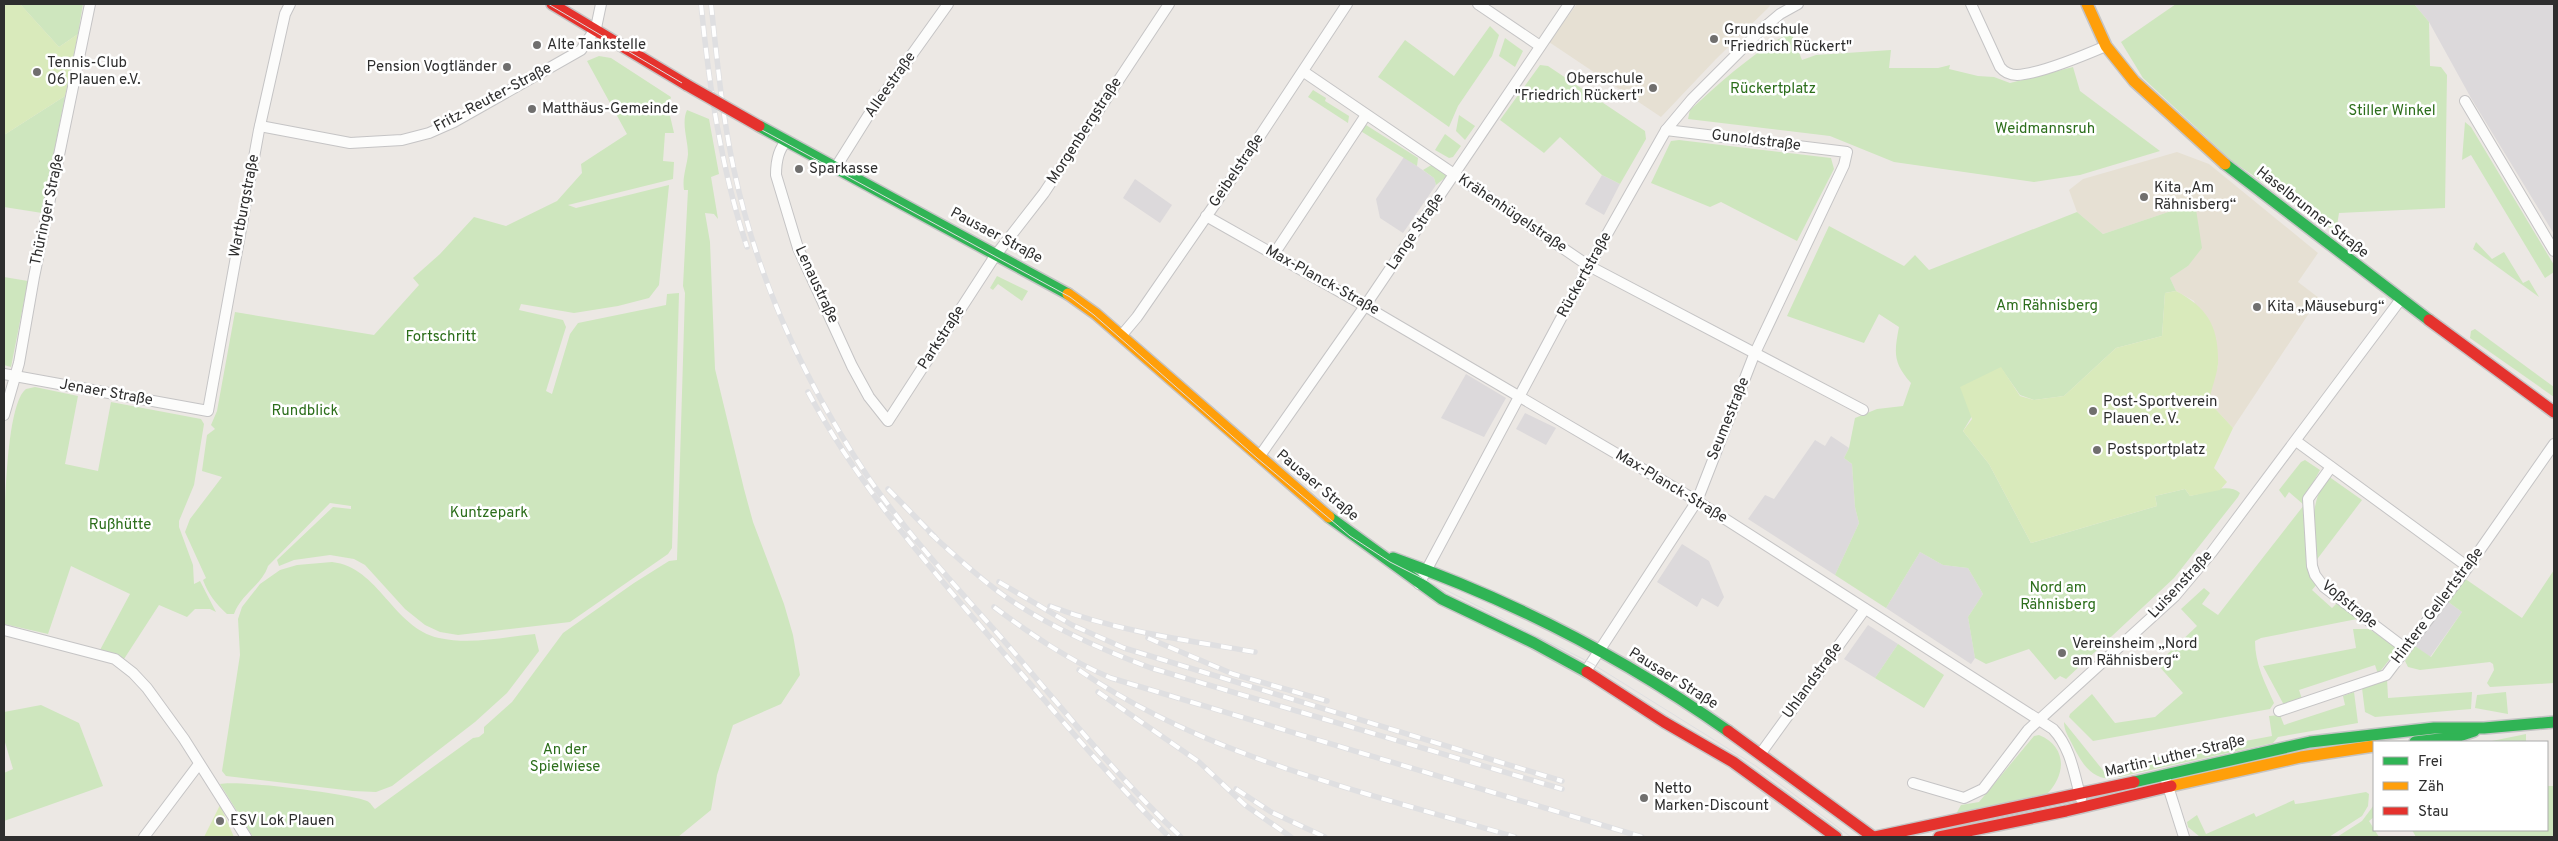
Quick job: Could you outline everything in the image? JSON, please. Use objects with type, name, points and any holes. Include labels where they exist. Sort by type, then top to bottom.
[{"type":"main road","name":"Pausaer Straße","points":[[552,4],[759,126],[836,166],[1071,295],[1121,336],[1329,517],[1384,556],[1419,584],[1442,599],[1534,643],[1586,671],[1664,722],[1733,762],[1836,837]]},
{"type":"main road","name":"Haselbrunner Straße","points":[[2087,4],[2106,46],[2134,81],[2222,162],[2401,299],[2554,412]]},
{"type":"main road","name":"Pausaer Straße","points":[[1384,556],[1452,578],[1599,650],[1761,753],[1874,837]]},
{"type":"main road","name":"Martin-Luther-Straße","points":[[1874,837],[2080,794],[2240,757],[2340,738],[2434,728],[2484,728],[2554,722]]},
{"type":"main road","name":"Martin-Luther-Straße","points":[[2421,741],[2456,736],[2484,728]]},
{"type":"main road","name":"Martin-Luther-Straße","points":[[1940,837],[2083,807],[2284,760],[2373,746]]},
{"type":"street","name":"Thüringer Straße","points":[[4,415],[15,377],[90,4]]},
{"type":"street","name":"Wartburgstraße","points":[[208,411],[260,126],[285,14],[290,4]]},
{"type":"street","name":"Fritz-Reuter-Straße","points":[[260,126],[350,142],[402,140],[429,133],[454,122],[581,50],[594,30],[601,4]]},
{"type":"street","name":"Alleestraße","points":[[836,166],[948,4]]},
{"type":"street","name":"Morgenbergstraße","points":[[997,254],[1044,193],[1169,4]]},
{"type":"street","name":"Geibelstraße","points":[[1121,336],[1137,317],[1206,216],[1304,72],[1347,4]]},
{"type":"street","points":[[1478,4],[1540,46]]},
{"type":"street","name":"Lange Straße","points":[[1259,457],[1365,306],[1569,4]]},
{"type":"street","name":"Rückertstraße","points":[[1419,584],[1589,266],[1666,130],[1692,99],[1746,44],[1787,6],[1798,4]]},
{"type":"street","points":[[1971,4],[2000,67],[2005,72],[2016,75],[2079,57],[2106,46]]},
{"type":"street","name":"Krähenhügelstraße","points":[[1304,72],[1589,266],[1754,355],[1863,410]]},
{"type":"street","points":[[2465,101],[2554,251]]},
{"type":"street","points":[[1274,254],[1366,115]]},
{"type":"street","name":"Gunoldstraße","points":[[1666,130],[1847,152]]},
{"type":"street","name":"Lenaustraße","points":[[787,141],[781,150],[776,164],[776,176],[798,248],[852,366],[869,397],[888,422]]},
{"type":"street","name":"Seumestraße","points":[[1586,671],[1696,501],[1754,355],[1844,165],[1847,152]]},
{"type":"street","name":"Max-Planck-Straße","points":[[1206,216],[1520,396],[1696,501],[2053,729],[2061,738],[2068,753],[2083,807]]},
{"type":"street","name":"Parkstraße","points":[[888,422],[997,254]]},
{"type":"street","name":"Luisenstraße","points":[[1913,783],[1964,798],[1979,793],[2028,730],[2175,596],[2212,552],[2296,442],[2401,299]]},
{"type":"street","name":"Jenaer Straße","points":[[4,374],[208,411]]},
{"type":"street","points":[[2296,442],[2468,567]]},
{"type":"street","name":"Hintere Gellertstraße","points":[[2279,711],[2386,675],[2468,567],[2554,444]]},
{"type":"street","name":"Voßstraße","points":[[2331,467],[2308,499],[2310,550],[2315,575],[2324,587],[2406,649]]},
{"type":"street","name":"Uhlandstraße","points":[[1761,753],[1865,609]]},
{"type":"street","points":[[4,630],[115,659],[147,688],[246,837]]},
{"type":"street","points":[[144,837],[153,833],[199,764]]},
{"type":"street","points":[[2164,774],[2184,837]]},
{"type":"shaded area","name":"Oberschule \"Friedrich Rückert\"","points":[[1577,4],[1769,4],[1770,6],[1661,117],[1549,42]]},
{"type":"shaded area","points":[[2414,4],[2554,4],[2554,234],[2471,98],[2429,22]]},
{"type":"shaded area","name":"Kita „Mäuseburg“","points":[[2177,152],[2209,164],[2318,253],[2298,282],[2319,298],[2233,428],[2209,402],[2211,386],[2218,366],[2194,301],[2176,291],[2170,278],[2188,266],[2195,203],[2103,234],[2077,212],[2069,190],[2083,179]]},
{"type":"shaded area","points":[[1404,157],[1434,178],[1436,185],[1403,233],[1380,218],[1376,199]]},
{"type":"shaded area","points":[[1602,175],[1620,184],[1604,215],[1585,204]]},
{"type":"shaded area","points":[[1135,179],[1172,205],[1160,223],[1123,198]]},
{"type":"shaded area","points":[[1466,374],[1506,398],[1484,437],[1441,418]]},
{"type":"shaded area","points":[[1525,413],[1556,428],[1546,445],[1516,429]]},
{"type":"shaded area","points":[[1831,436],[1849,448],[1844,458],[1852,464],[1855,507],[1859,523],[1835,575],[1748,519],[1765,495],[1774,499],[1815,440],[1825,446]]},
{"type":"shaded area","points":[[1682,544],[1709,561],[1724,597],[1718,607],[1702,598],[1697,607],[1657,582]]},
{"type":"shaded area","points":[[1920,552],[1943,565],[1968,568],[1983,594],[1968,617],[1975,658],[1971,664],[1886,608]]},
{"type":"shaded area","points":[[2447,601],[2462,612],[2430,657],[2415,646]]},
{"type":"shaded area","points":[[1868,625],[1898,644],[1875,678],[1844,659]]},
{"type":"green space","name":"Tennis-Club 06 Plauen e.V.","points":[[4,4],[20,4],[59,47],[78,34],[65,96],[4,135]]},
{"type":"green space","points":[[20,4],[83,4],[78,34],[59,47]]},
{"type":"green space","name":"Stiller Winkel","points":[[2176,4],[2414,4],[2429,22],[2430,66],[2441,67],[2447,75],[2445,208],[2339,213],[2336,232],[2232,161],[2143,78],[2121,42]]},
{"type":"green space","points":[[1490,26],[1499,35],[1492,56],[1458,106],[1449,127],[1378,77],[1405,40],[1454,76]]},
{"type":"green space","name":"Weidmannsruh","points":[[1791,32],[1802,60],[1816,55],[1891,50],[1889,68],[1938,68],[1950,65],[1949,69],[1978,76],[1994,77],[2010,83],[2073,67],[2080,91],[2160,151],[2080,175],[2034,182],[1894,162],[1830,136],[1688,119],[1690,110],[1726,78],[1750,58]]},
{"type":"green space","points":[[1505,38],[1523,51],[1515,67],[1499,56]]},
{"type":"green space","points":[[599,56],[611,58],[671,97],[668,107],[674,133],[665,133],[663,161],[674,162],[673,179],[568,205],[576,208],[669,185],[659,285],[649,298],[618,306],[574,313],[521,304],[519,310],[563,320],[566,327],[546,391],[552,394],[570,334],[578,323],[666,305],[667,294],[679,293],[672,548],[668,554],[570,622],[458,635],[440,632],[425,625],[405,609],[365,565],[354,559],[330,555],[294,560],[279,566],[277,560],[333,507],[351,509],[351,506],[330,503],[268,566],[261,579],[241,601],[234,614],[227,614],[207,590],[203,580],[206,578],[185,532],[190,519],[222,477],[202,471],[207,435],[215,429],[211,425],[217,411],[235,312],[374,335],[419,285],[413,278],[440,254],[474,217],[506,226],[557,201],[582,173],[581,164],[627,134],[587,61]]},
{"type":"green space","points":[[1540,65],[1548,66],[1645,131],[1646,139],[1620,184],[1602,175],[1560,137],[1544,153],[1500,120]]},
{"type":"green space","points":[[1313,90],[1326,98],[1325,101],[1349,116],[1348,123],[1308,97]]},
{"type":"green space","points":[[65,96],[42,213],[4,207],[4,135]]},
{"type":"green space","name":"An der Spielwiese","points":[[687,110],[709,119],[719,174],[711,177],[718,219],[714,214],[705,213],[710,242],[715,369],[753,522],[784,604],[793,635],[800,675],[781,704],[733,725],[717,775],[711,810],[678,837],[253,837],[220,784],[231,783],[294,788],[339,795],[367,801],[375,809],[473,738],[479,737],[484,733],[484,727],[512,702],[563,633],[634,583],[669,561],[677,560],[685,293],[683,286],[688,190],[684,190],[684,176],[688,154],[685,126]]},
{"type":"green space","points":[[1459,115],[1475,126],[1465,140],[1456,131]]},
{"type":"green space","points":[[2465,122],[2471,127],[2554,265],[2554,272],[2545,278],[2471,155],[2462,160]]},
{"type":"green space","points":[[1366,125],[1418,158],[1417,166],[1359,130]]},
{"type":"green space","points":[[1445,134],[1461,146],[1453,157],[1449,158],[1435,150]]},
{"type":"green space","points":[[1679,140],[1831,158],[1834,169],[1797,241],[1721,202],[1710,207],[1651,183],[1671,141]]},
{"type":"green space","points":[[1433,164],[1445,172],[1446,177],[1436,185],[1434,178],[1423,170]]},
{"type":"green space","points":[[2195,203],[2202,248],[2188,266],[2170,278],[2176,291],[2165,293],[2162,336],[2116,348],[2064,396],[2034,400],[2020,395],[2001,368],[1963,431],[1989,464],[2031,543],[2157,506],[2155,496],[2185,489],[2190,496],[2223,488],[2229,488],[2240,493],[2174,578],[2066,679],[2060,676],[2055,680],[2029,649],[1986,664],[1975,658],[1968,617],[1983,594],[1968,568],[1943,565],[1920,552],[1886,608],[1835,575],[1859,523],[1855,507],[1852,464],[1844,458],[1849,448],[1855,418],[1877,409],[1903,406],[1911,383],[1905,376],[1896,357],[1899,327],[1879,314],[1864,343],[1787,316],[1829,226],[1904,266],[1915,255],[1929,270],[2077,212],[2103,234]]},
{"type":"green space","points":[[2476,242],[2492,259],[2504,252],[2523,283],[2529,280],[2539,297],[2473,249]]},
{"type":"green space","points":[[997,276],[1028,291],[1022,301],[998,284],[993,290],[990,288]]},
{"type":"green space","points":[[4,277],[28,281],[11,367],[4,365]]},
{"type":"green space","name":"Post-Sportverein Plauen e. V.","points":[[2176,291],[2196,304],[2204,312],[2214,329],[2218,364],[2209,402],[2233,428],[2214,468],[2227,482],[2220,490],[2190,496],[2185,489],[2155,496],[2157,506],[2031,543],[1989,464],[1963,431],[1972,419],[1960,387],[2001,367],[2020,396],[2034,400],[2064,396],[2116,348],[2162,336],[2165,293]]},
{"type":"green space","points":[[2475,329],[2554,387],[2554,397],[2470,338],[2471,331]]},
{"type":"green space","name":"Rußhütte","points":[[35,387],[78,396],[65,464],[98,471],[111,402],[201,419],[204,424],[194,485],[179,521],[179,527],[193,565],[194,584],[200,581],[216,612],[210,609],[195,609],[187,617],[159,605],[124,659],[100,650],[130,594],[71,566],[48,634],[4,624],[5,499],[12,428],[18,403],[26,389]]},
{"type":"green space","points":[[2305,460],[2320,470],[2306,496],[2317,584],[2312,590],[2332,608],[2338,602],[2357,619],[2261,638],[2255,641],[2259,665],[2274,703],[2270,709],[2093,741],[2069,717],[2092,694],[2115,723],[2155,717],[2183,693],[2157,664],[2197,626],[2181,609],[2204,588],[2210,593],[2202,604],[2218,615],[2304,505],[2289,492],[2285,498],[2279,490],[2301,462]]},
{"type":"green space","points":[[2328,476],[2362,500],[2315,562],[2313,528],[2315,507],[2322,486]]},
{"type":"green space","points":[[332,562],[348,566],[362,575],[409,623],[423,632],[439,638],[463,641],[535,634],[539,651],[507,693],[475,722],[392,786],[376,792],[353,791],[226,776],[222,771],[240,655],[238,619],[242,607],[260,584],[280,570],[297,565]]},
{"type":"green space","points":[[2554,570],[2554,683],[2490,687],[2487,683],[2494,670],[2493,664],[2490,662],[2420,670],[2408,667],[2405,661],[2415,646],[2431,657],[2462,612],[2447,601],[2464,578],[2522,618]]},
{"type":"green space","points":[[2353,629],[2369,629],[2395,646],[2397,650],[2378,674],[2375,665],[2299,690],[2302,699],[2284,705],[2263,666],[2356,648]]},
{"type":"green space","points":[[1898,644],[1944,675],[1924,708],[1875,678]]},
{"type":"green space","points":[[2387,678],[2388,698],[2472,692],[2471,709],[2375,717],[2365,712],[2362,688]]},
{"type":"green space","points":[[2354,692],[2358,723],[2278,737],[2273,743],[2119,777],[2111,766],[2272,736],[2269,716],[2280,715],[2284,725],[2345,705],[2343,696]]},
{"type":"green space","points":[[2506,692],[2508,714],[2475,708],[2477,695]]},
{"type":"green space","points":[[41,705],[79,723],[103,786],[4,821],[4,773],[13,769],[4,739],[4,712]]},
{"type":"green space","points":[[2064,722],[2110,779],[2095,775],[2085,766],[2068,736]]},
{"type":"green space","points":[[2526,734],[2526,741],[2492,741]]},
{"type":"green space","points":[[2039,735],[2055,747],[2061,762],[2057,779],[2046,795],[1956,814],[1961,805],[1979,802],[2034,736]]},
{"type":"green space","points":[[2548,786],[2554,786],[2554,837],[2416,837],[2413,831],[2548,831]]},
{"type":"green space","points":[[2366,792],[2369,794],[2368,806],[2362,816],[2329,837],[2200,837],[2188,827],[2187,822],[2197,815],[2206,834],[2254,813],[2256,817],[2294,800],[2295,804]]},
{"type":"green space","name":"ESV Lok Plauen","points":[[220,805],[234,837],[204,837]]},
{"type":"green space","points":[[2373,806],[2373,818],[2369,821],[2373,831],[2375,831],[2379,837],[2337,837],[2362,821]]},
{"type":"tram line","points":[[548,4],[760,129],[1070,297],[1094,315],[1257,458],[1350,536],[1390,562],[1591,663],[1756,766],[1851,837]]},
{"type":"railway","points":[[701,4],[717,127],[730,188],[747,247]]},
{"type":"railway","points":[[711,4],[726,129],[744,212],[756,252],[787,331],[825,407],[870,480],[921,546],[1115,770],[1181,837]]},
{"type":"railway","points":[[808,392],[851,464],[900,530],[979,625],[1086,748],[1169,837]]},
{"type":"railway","points":[[888,489],[935,537]]},
{"type":"railway","points":[[930,533],[1003,595],[1056,627],[1113,653],[1151,668],[1562,789]]},
{"type":"railway","points":[[999,582],[1072,625],[1124,648],[1562,781]]},
{"type":"railway","points":[[1050,606],[1075,615],[1125,628],[1255,652]]},
{"type":"railway","points":[[994,607],[1051,646],[1111,678],[1642,837]]},
{"type":"railway","points":[[1148,638],[1233,674],[1327,701]]},
{"type":"railway","points":[[1079,670],[1128,700],[1180,727],[1234,749],[1346,788],[1515,837]]},
{"type":"railway","points":[[1098,692],[1199,762],[1245,805],[1291,837]]},
{"type":"railway","points":[[1236,789],[1271,812],[1325,837]]},
{"type":"traffic: fast","points":[[759,126],[1068,294]]},
{"type":"traffic: fast","points":[[2225,164],[2429,320]]},
{"type":"traffic: fast","points":[[1329,517],[1442,599],[1534,643],[1587,672]]},
{"type":"traffic: fast","points":[[1393,558],[1481,592],[1566,633],[1649,679],[1728,731]]},
{"type":"traffic: fast","points":[[2134,782],[2310,742],[2434,728],[2484,728],[2554,722]]},
{"type":"traffic: fast","points":[[2423,741],[2456,737],[2474,731]]},
{"type":"traffic: slow","points":[[2087,4],[2106,46],[2134,81],[2225,164]]},
{"type":"traffic: slow","points":[[1068,294],[1096,314],[1329,517]]},
{"type":"traffic: slow","points":[[2171,786],[2301,757],[2373,746]]},
{"type":"traffic: jam","points":[[552,4],[687,85]]},
{"type":"traffic: jam","points":[[687,85],[759,126]]},
{"type":"traffic: jam","points":[[2429,320],[2554,412]]},
{"type":"traffic: jam","points":[[1587,672],[1664,722],[1733,762],[1836,837]]},
{"type":"traffic: jam","points":[[1728,731],[1873,837]]},
{"type":"traffic: jam","points":[[1875,837],[2134,782]]},
{"type":"traffic: jam","points":[[1939,837],[2066,811],[2171,786]]},
{"type":"place","name":"Grundschule \"Friedrich Rückert\"","points":[[1714,39]]},
{"type":"place","name":"Alte Tankstelle","points":[[537,45]]},
{"type":"place","name":"Pension Vogtländer","points":[[507,67]]},
{"type":"place","name":"Tennis-Club 06 Plauen e.V.","points":[[37,72]]},
{"type":"place","name":"Oberschule \"Friedrich Rückert\"","points":[[1653,88]]},
{"type":"place","name":"Matthäus-Gemeinde","points":[[532,109]]},
{"type":"place","name":"Sparkasse","points":[[799,169]]},
{"type":"place","name":"Kita „Am Rähnisberg“","points":[[2144,197]]},
{"type":"place","name":"Kita „Mäuseburg“","points":[[2257,307]]},
{"type":"place","name":"Post-Sportverein Plauen e. V.","points":[[2093,411]]},
{"type":"place","name":"Postsportplatz","points":[[2097,450]]},
{"type":"place","name":"Vereinsheim „Nord am Rähnisberg“","points":[[2062,653]]},
{"type":"place","name":"Netto Marken-Discount","points":[[1644,798]]},
{"type":"place","name":"ESV Lok Plauen","points":[[220,821]]},
{"type":"park label","name":"Rückertplatz","points":[[1773,89]]},
{"type":"park label","name":"Am Rähnisberg","points":[[2047,306]]},
{"type":"park label","name":"Fortschritt","points":[[441,337]]},
{"type":"park label","name":"Rundblick","points":[[305,411]]},
{"type":"park label","name":"Kuntzepark","points":[[489,513]]},
{"type":"park label","name":"Nord am Rähnisberg","points":[[2058,596]]}]
